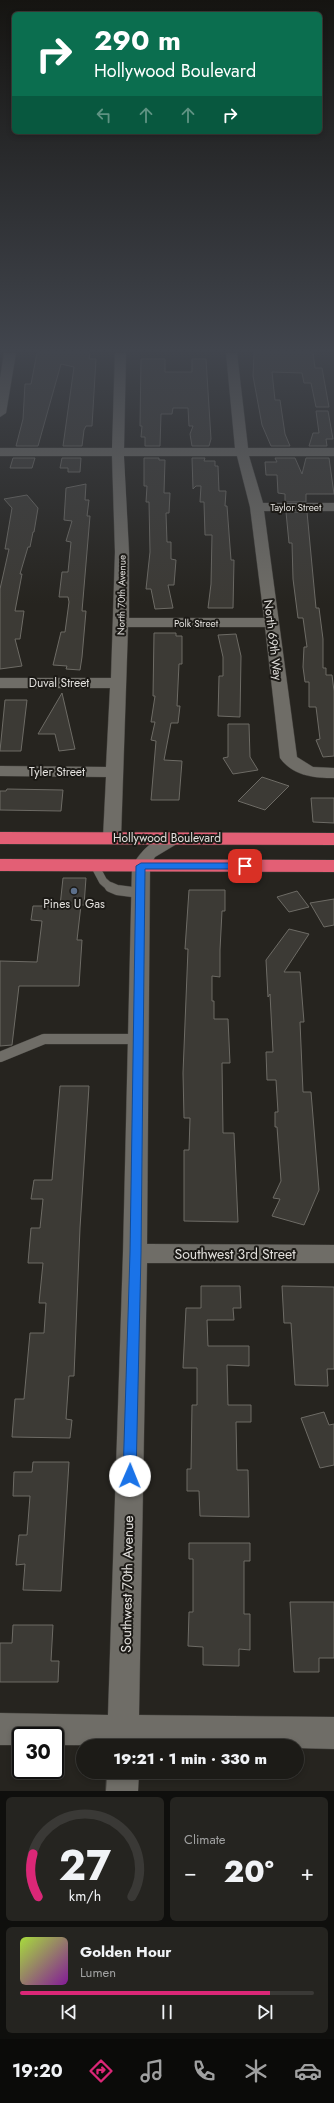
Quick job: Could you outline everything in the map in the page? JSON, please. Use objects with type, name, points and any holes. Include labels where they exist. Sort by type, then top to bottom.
[{"type":"highway","name":"Hollywood Boulevard","points":[[0,838],[334,839]]},
{"type":"highway","points":[[0,852],[100,850],[109,844],[112,838]]},
{"type":"highway","points":[[0,866],[334,866]]},
{"type":"street","name":"North 70th Avenue","points":[[112,838],[121,623],[122,552],[118,437]]},
{"type":"street","name":"North 69th Way","points":[[240,437],[242,452],[257,507],[270,622],[289,758],[299,768],[317,773],[334,773]]},
{"type":"street","points":[[0,452],[334,452]]},
{"type":"street","name":"Taylor Street","points":[[257,507],[334,507]]},
{"type":"street","name":"Polk Street","points":[[121,623],[270,622]]},
{"type":"street","name":"Duval Street","points":[[0,683],[118,683]]},
{"type":"street","name":"Tyler Street","points":[[0,771],[115,772]]},
{"type":"street","points":[[141,866],[148,854],[174,838]]},
{"type":"street","name":"Southwest 70th Avenue","points":[[124,1739],[135,1253],[141,866]]},
{"type":"street","name":"Southwest 3rd Street","points":[[135,1253],[334,1254]]},
{"type":"street","points":[[0,1729],[124,1739],[334,1733]]},
{"type":"street","points":[[122,1791],[123,1779]]},
{"type":"lane","points":[[95,866],[102,881],[110,889],[140,893]]},
{"type":"lane","points":[[0,1057],[44,1039],[138,1039]]},
{"type":"building","points":[[18,437],[41,437],[38,446],[16,446]]},
{"type":"building","points":[[64,437],[83,437],[82,446],[63,446]]},
{"type":"building","points":[[141,437],[160,437],[160,446],[145,446],[145,437]]},
{"type":"building","points":[[190,437],[211,437],[209,446],[192,446]]},
{"type":"building","points":[[267,437],[286,437],[290,446],[271,446]]},
{"type":"building","points":[[312,437],[333,437],[333,439],[326,439],[327,446],[309,446]]},
{"type":"building","points":[[13,458],[35,458],[32,468],[10,468]]},
{"type":"building","points":[[62,458],[81,458],[80,472],[68,472],[68,468],[60,468]]},
{"type":"building","points":[[144,458],[159,458],[159,460],[165,460],[164,493],[170,493],[169,513],[166,513],[167,542],[171,542],[171,559],[176,560],[174,585],[168,585],[173,608],[155,609],[151,589],[146,589],[150,552],[149,502],[146,502],[147,486],[144,486]]},
{"type":"building","points":[[192,458],[205,458],[204,461],[215,461],[215,466],[218,466],[219,491],[226,491],[225,506],[227,506],[231,560],[234,560],[233,608],[208,608],[211,584],[212,535],[205,535],[204,502],[200,502],[201,486],[196,486],[193,489]]},
{"type":"building","points":[[275,458],[295,458],[302,474],[306,458],[329,458],[334,494],[306,494],[306,502],[285,502],[285,494],[278,493],[277,475],[266,475],[265,462],[277,462]]},
{"type":"building","points":[[86,484],[85,500],[89,500],[87,516],[90,516],[82,611],[86,611],[80,670],[66,669],[67,666],[53,665],[61,632],[65,632],[69,602],[68,597],[59,597],[62,572],[68,572],[71,542],[66,541],[72,521],[64,520],[66,488]]},
{"type":"building","points":[[27,495],[38,508],[30,547],[28,547],[20,574],[22,574],[15,611],[24,611],[20,639],[15,639],[22,666],[0,669],[0,589],[9,549],[5,549],[12,508],[4,499]]},
{"type":"building","points":[[286,512],[307,512],[316,608],[319,608],[323,639],[323,668],[326,668],[326,675],[332,675],[334,691],[334,756],[323,757],[316,740],[320,739],[316,707],[309,707],[309,682],[305,682],[303,667],[304,647],[307,647],[303,618],[298,618],[293,579],[292,543],[289,543]]},
{"type":"building","points":[[154,633],[176,633],[176,636],[182,636],[182,664],[179,664],[177,706],[180,706],[178,723],[171,723],[164,760],[182,761],[179,800],[151,800],[156,741],[151,740],[155,722],[151,722],[155,696],[153,696]]},
{"type":"building","points":[[236,634],[241,656],[240,717],[218,716],[219,676],[223,676],[223,657],[218,635]]},
{"type":"building","points":[[62,693],[75,749],[59,751],[55,734],[38,734]]},
{"type":"building","points":[[5,700],[27,700],[21,751],[0,751]]},
{"type":"building","points":[[228,724],[249,724],[250,757],[258,770],[233,774],[223,758],[228,757]]},
{"type":"building","points":[[262,777],[289,786],[265,810],[238,801]]},
{"type":"building","points":[[7,789],[63,790],[61,811],[0,810],[0,791],[6,791]]},
{"type":"building","points":[[311,798],[334,798],[334,823],[313,822]]},
{"type":"building","points":[[63,878],[86,878],[84,905],[81,905],[77,940],[82,940],[79,986],[19,986],[12,1045],[0,1046],[0,961],[37,962],[42,921],[31,920],[33,906],[60,906]]},
{"type":"building","points":[[189,890],[225,890],[225,911],[222,911],[220,977],[212,976],[212,1001],[214,1001],[214,1019],[228,1019],[230,1063],[222,1063],[223,1133],[234,1133],[238,1222],[184,1221],[184,1150],[189,1150],[190,1118],[184,1118],[183,1073],[188,949],[185,949]]},
{"type":"building","points":[[297,891],[309,907],[289,912],[277,897]]},
{"type":"building","points":[[334,899],[334,925],[324,927],[310,903]]},
{"type":"building","points":[[289,929],[309,934],[284,972],[300,972],[304,1022],[300,1022],[303,1092],[311,1092],[319,1190],[304,1225],[272,1216],[280,1199],[273,1198],[281,1181],[277,1127],[275,1127],[275,1112],[278,1112],[276,1080],[267,1080],[266,1052],[273,1052],[270,994],[268,997],[266,960]]},
{"type":"building","points":[[60,1086],[89,1086],[80,1228],[74,1376],[69,1376],[66,1419],[72,1420],[70,1438],[12,1437],[15,1399],[24,1399],[30,1333],[44,1333],[46,1303],[39,1303],[43,1263],[28,1263],[31,1228],[40,1228],[43,1199],[31,1199],[34,1180],[52,1180]]},
{"type":"building","points":[[201,1286],[240,1286],[241,1308],[233,1308],[234,1320],[207,1320],[208,1346],[249,1346],[249,1366],[227,1365],[228,1405],[251,1405],[251,1422],[236,1422],[237,1470],[248,1470],[249,1517],[200,1516],[199,1491],[187,1491],[187,1469],[191,1469],[192,1405],[197,1405],[197,1368],[183,1368],[186,1308],[201,1308]]},
{"type":"building","points":[[282,1286],[334,1287],[334,1369],[327,1369],[328,1386],[295,1385],[291,1323],[284,1323]]},
{"type":"building","points":[[324,1412],[329,1425],[334,1424],[334,1465],[320,1468],[301,1418]]},
{"type":"building","points":[[33,1462],[69,1462],[61,1591],[23,1590],[25,1564],[16,1565],[19,1535],[27,1535],[30,1496],[13,1496],[14,1472],[32,1472]]},
{"type":"building","points":[[189,1543],[250,1543],[250,1561],[244,1561],[244,1614],[250,1614],[250,1650],[239,1649],[239,1666],[203,1665],[203,1647],[188,1646],[189,1612],[193,1612],[193,1559],[189,1559]]},
{"type":"building","points":[[290,1602],[334,1602],[334,1658],[319,1658],[319,1672],[294,1672]]},
{"type":"building","points":[[13,1625],[53,1625],[51,1661],[59,1661],[58,1682],[0,1682],[0,1643],[12,1643]]},
{"type":"place","name":"Pines U Gas","points":[[74,891]]},
{"type":"route","points":[[130,1476],[141,866],[245,866]]}]
